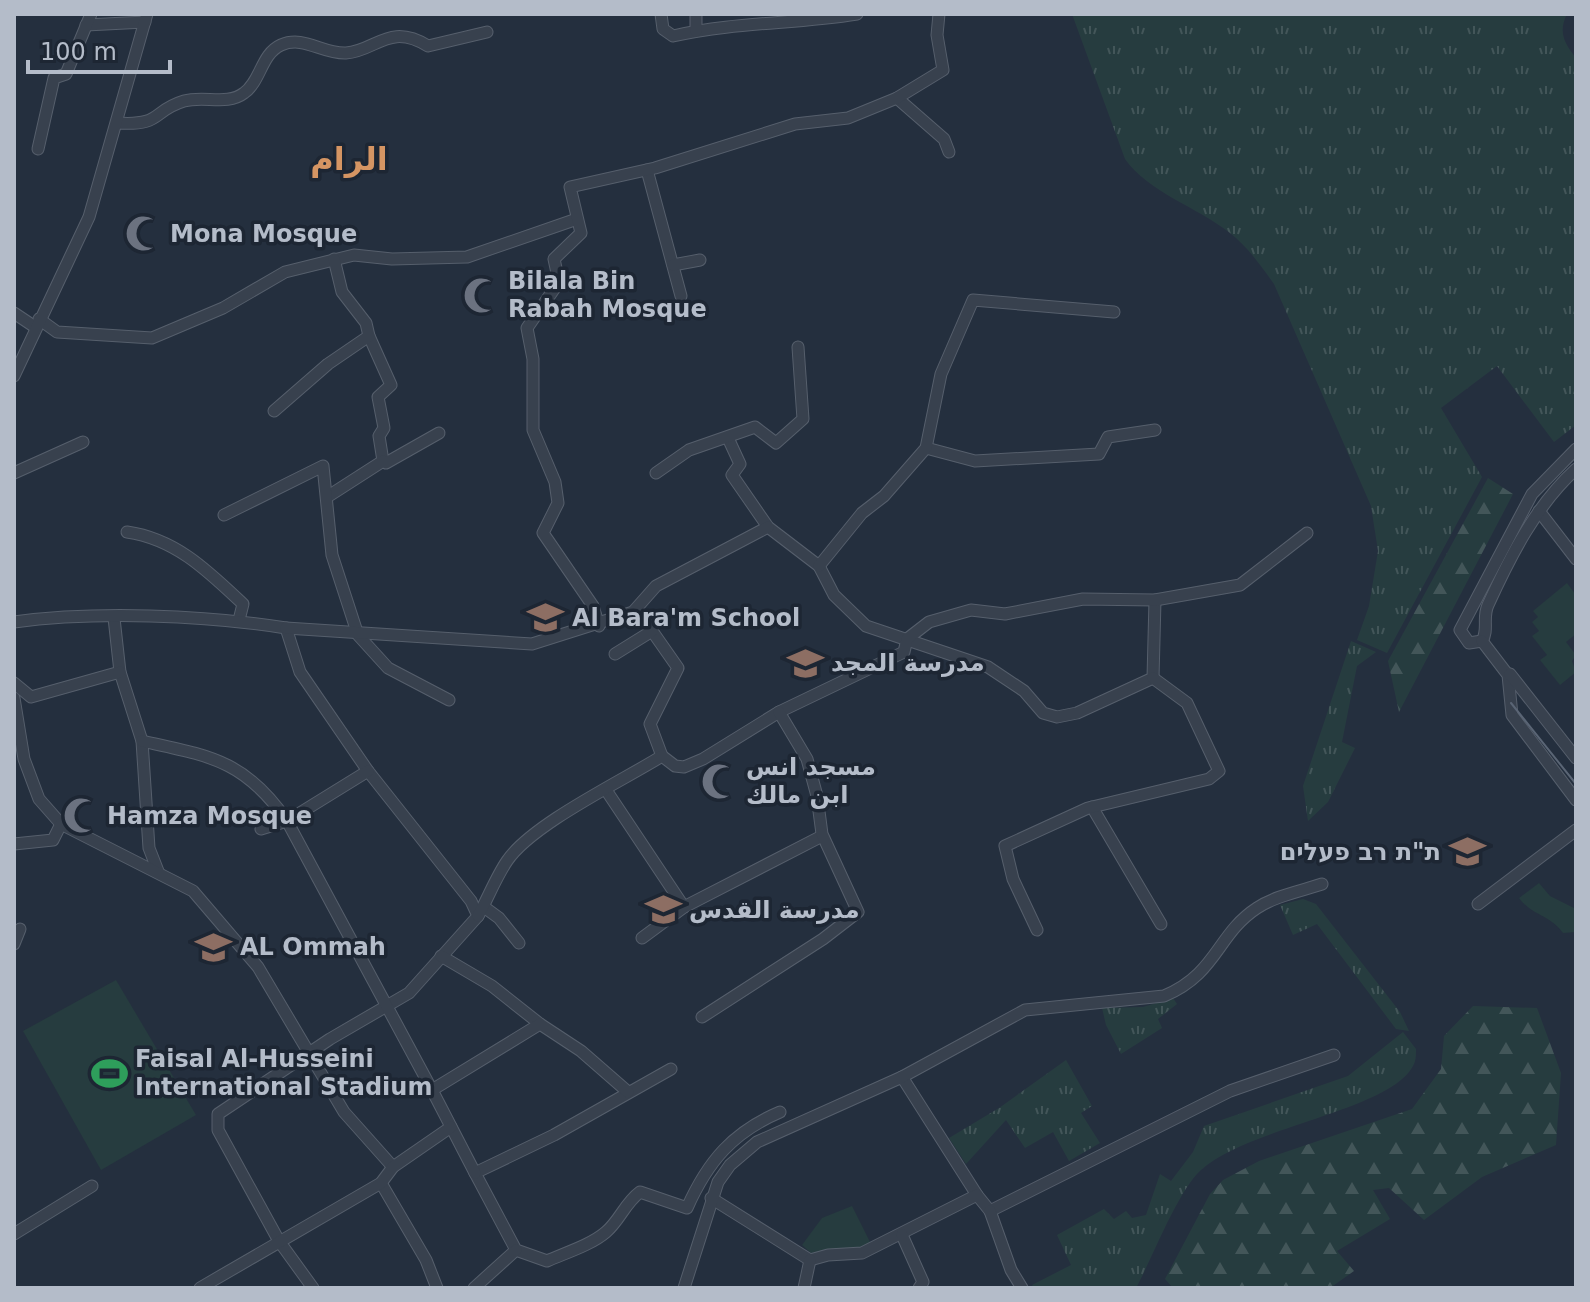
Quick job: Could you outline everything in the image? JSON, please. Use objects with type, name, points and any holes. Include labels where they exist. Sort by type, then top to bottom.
[{"type":"street","points":[[661,14],[663,29],[673,36],[780,18],[857,14]]},
{"type":"street","points":[[696,14],[696,31]]},
{"type":"street","points":[[599,626],[593,606],[542,531],[554,516],[558,503],[555,482],[533,430],[533,359],[527,328],[559,282],[554,259],[581,233],[570,187],[647,170],[795,124],[848,118],[897,98],[943,70],[937,35],[939,14]]},
{"type":"street","points":[[14,376],[89,217],[146,18],[88,20],[66,74],[54,78],[38,149]]},
{"type":"street","points":[[117,123],[145,125],[182,101],[206,97],[219,101],[242,95],[256,82],[276,47],[294,40],[347,53],[393,38],[415,39],[428,46],[487,32]]},
{"type":"street","points":[[897,98],[944,139],[949,152]]},
{"type":"street","points":[[647,170],[681,296]]},
{"type":"street","points":[[14,313],[57,332],[152,338],[223,308],[285,272],[354,255],[392,259],[467,257],[577,219]]},
{"type":"street","points":[[334,259],[342,292],[366,323],[391,385],[378,397],[384,428],[379,436],[383,461]]},
{"type":"street","points":[[673,265],[700,260]]},
{"type":"street","points":[[819,566],[862,513],[884,496],[926,448],[941,374],[973,300],[1114,312]]},
{"type":"street","points":[[274,411],[328,364],[369,336]]},
{"type":"street","points":[[656,473],[689,450],[755,427],[776,443],[803,419],[798,347]]},
{"type":"street","points":[[926,448],[975,461],[1033,460],[1099,454],[1108,437],[1155,430]]},
{"type":"street","points":[[327,497],[383,461],[386,463],[439,433]]},
{"type":"street","points":[[728,438],[740,464],[732,475],[768,527],[819,566],[834,595],[866,626],[988,667],[1024,691],[1043,713],[1057,717],[1105,702],[1153,678]]},
{"type":"street","points":[[14,473],[83,442]]},
{"type":"street","points":[[1482,641],[1472,644],[1463,640],[1461,627],[1468,620],[1482,583],[1529,498],[1576,449]]},
{"type":"street","points":[[224,515],[323,466],[332,555],[358,635],[388,668],[449,700]]},
{"type":"street","points":[[1576,469],[1539,511],[1488,604],[1482,641],[1576,758]]},
{"type":"street","points":[[1539,511],[1576,559]]},
{"type":"street","points":[[14,622],[67,615],[239,620],[358,635],[532,644],[599,626],[633,612],[656,586],[768,527]]},
{"type":"street","points":[[127,532],[148,535],[197,560],[243,604],[239,620]]},
{"type":"street","points":[[633,612],[652,631],[678,668],[650,724],[662,756],[675,766],[684,767],[779,712],[904,652],[907,639],[929,622],[971,610],[1005,614],[1083,599],[1155,600],[1240,585],[1307,533]]},
{"type":"street","points":[[1153,678],[1155,600]]},
{"type":"street","points":[[114,618],[120,672],[142,741],[149,848],[158,871]]},
{"type":"street","points":[[1468,620],[1475,619],[1484,625]]},
{"type":"street","points":[[286,628],[300,672],[368,771],[481,911],[499,918],[519,943]]},
{"type":"street","points":[[615,654],[652,631]]},
{"type":"street","points":[[1506,669],[1511,683],[1512,715],[1576,800]]},
{"type":"street","points":[[14,683],[31,697],[120,672]]},
{"type":"street","points":[[1037,930],[1013,879],[1005,846],[1092,807],[1209,779],[1219,771],[1187,703],[1153,678]]},
{"type":"street","points":[[14,698],[24,759],[39,799],[61,824],[193,891],[258,967],[344,1112],[393,1167]]},
{"type":"street","points":[[702,1017],[823,939],[858,912],[822,836],[807,759],[779,712]]},
{"type":"street","points":[[142,741],[205,755],[244,772],[268,793],[287,821],[516,1250],[547,1261],[606,1232],[629,1200],[640,1192],[687,1208],[703,1173],[724,1146],[741,1132],[780,1112]]},
{"type":"street","points":[[313,1288],[279,1241],[218,1130],[218,1114],[409,993],[481,911],[508,860],[525,842],[662,756]]},
{"type":"street","points":[[261,829],[287,821],[368,771]]},
{"type":"street","points":[[606,790],[684,907]]},
{"type":"street","points":[[1092,807],[1161,924]]},
{"type":"street","points":[[14,844],[53,840],[61,824]]},
{"type":"street","points":[[1478,904],[1576,830]]},
{"type":"street","points":[[642,938],[684,907],[822,836]]},
{"type":"street","points":[[684,1288],[711,1198],[730,1165],[757,1142],[902,1077],[1025,1010],[1164,996],[1183,988],[1200,976],[1258,907],[1322,884]]},
{"type":"street","points":[[14,944],[20,929]]},
{"type":"street","points":[[441,956],[492,986],[591,1059],[628,1092]]},
{"type":"street","points":[[432,1090],[540,1024]]},
{"type":"street","points":[[990,1211],[1230,1091],[1334,1055]]},
{"type":"street","points":[[475,1173],[530,1148],[671,1069]]},
{"type":"street","points":[[902,1077],[990,1211],[1011,1270],[1022,1288]]},
{"type":"street","points":[[200,1288],[381,1183],[393,1167],[451,1127]]},
{"type":"street","points":[[381,1183],[426,1260],[437,1288]]},
{"type":"street","points":[[14,1234],[92,1186]]},
{"type":"street","points":[[711,1198],[810,1260],[828,1255],[862,1253],[977,1195]]},
{"type":"street","points":[[902,1235],[923,1282],[919,1288]]},
{"type":"street","points":[[474,1288],[516,1250]]},
{"type":"street","points":[[804,1288],[810,1260]]},
{"type":"green space","points":[[1072,14],[1567,14],[1563,26],[1564,37],[1576,58],[1576,425],[1554,442],[1497,366],[1441,408],[1482,477],[1387,653],[1357,640],[1369,606],[1378,551],[1371,506],[1274,284],[1237,238],[1146,181],[1125,159]]},
{"type":"green space","points":[[1488,478],[1513,494],[1399,712],[1388,661]]},
{"type":"green space","points":[[1567,583],[1576,595],[1576,634],[1566,642],[1576,655],[1572,661],[1576,672],[1560,685],[1540,660],[1547,655],[1532,636],[1539,631],[1532,622],[1538,617],[1533,611]]},
{"type":"green space","points":[[1351,641],[1376,652],[1357,666],[1342,742],[1355,748],[1328,802],[1308,821],[1303,786]]},
{"type":"green space","points":[[1539,883],[1550,896],[1576,909],[1576,932],[1563,933],[1519,898]]},
{"type":"green space","points":[[1303,899],[1316,904],[1400,1012],[1409,1031],[1396,1029],[1317,924],[1293,935],[1280,905]]},
{"type":"green space","name":"Faisal Al-Husseini International Stadium","points":[[116,980],[196,1115],[101,1170],[23,1031]]},
{"type":"green space","points":[[1173,998],[1177,1004],[1158,1019],[1162,1028],[1121,1054],[1106,1025],[1102,1008],[1143,1007]]},
{"type":"green space","points":[[1473,1006],[1537,1008],[1561,1073],[1556,1145],[1482,1177],[1424,1220],[1389,1188],[1373,1190],[1390,1219],[1337,1251],[1354,1271],[1330,1288],[1173,1288],[1165,1279],[1210,1194],[1223,1180],[1259,1161],[1412,1109],[1441,1069],[1444,1036]]},
{"type":"green space","points":[[1403,1032],[1416,1049],[1416,1056],[1413,1066],[1399,1082],[1348,1107],[1251,1142],[1201,1170],[1174,1209],[1136,1288],[1034,1288],[1032,1285],[1071,1265],[1057,1235],[1104,1209],[1114,1219],[1126,1211],[1132,1218],[1146,1215],[1160,1174],[1171,1181],[1193,1152],[1204,1126],[1348,1076]]},
{"type":"green space","points":[[1066,1060],[1092,1106],[1081,1113],[1100,1143],[1069,1161],[1053,1132],[1025,1148],[1006,1120],[966,1164],[949,1138],[999,1108]]},
{"type":"green space","points":[[852,1206],[872,1246],[811,1253],[802,1245],[822,1218]]},
{"type":"tram line","points":[[1511,703],[1576,784]]},
{"type":"place","name":"Mona Mosque","points":[[144,234]]},
{"type":"place","name":"Bilala Bin Rabah Mosque","points":[[482,295]]},
{"type":"place","name":"Al Bara'm School","points":[[546,618]]},
{"type":"place","name":"مدرسة المجد","points":[[805,663]]},
{"type":"place","name":"مسجد انس ابن مالك","points":[[720,781]]},
{"type":"place","name":"Hamza Mosque","points":[[81,816]]},
{"type":"place","name":"ת\"ת רב פעלים","points":[[1467,852]]},
{"type":"place","name":"مدرسة القدس","points":[[663,910]]},
{"type":"place","name":"AL Ommah","points":[[214,947]]},
{"type":"place","name":"Faisal Al-Husseini International Stadium","points":[[109,1073]]},
{"type":"district","name":"الرام","points":[[349,159]]}]
